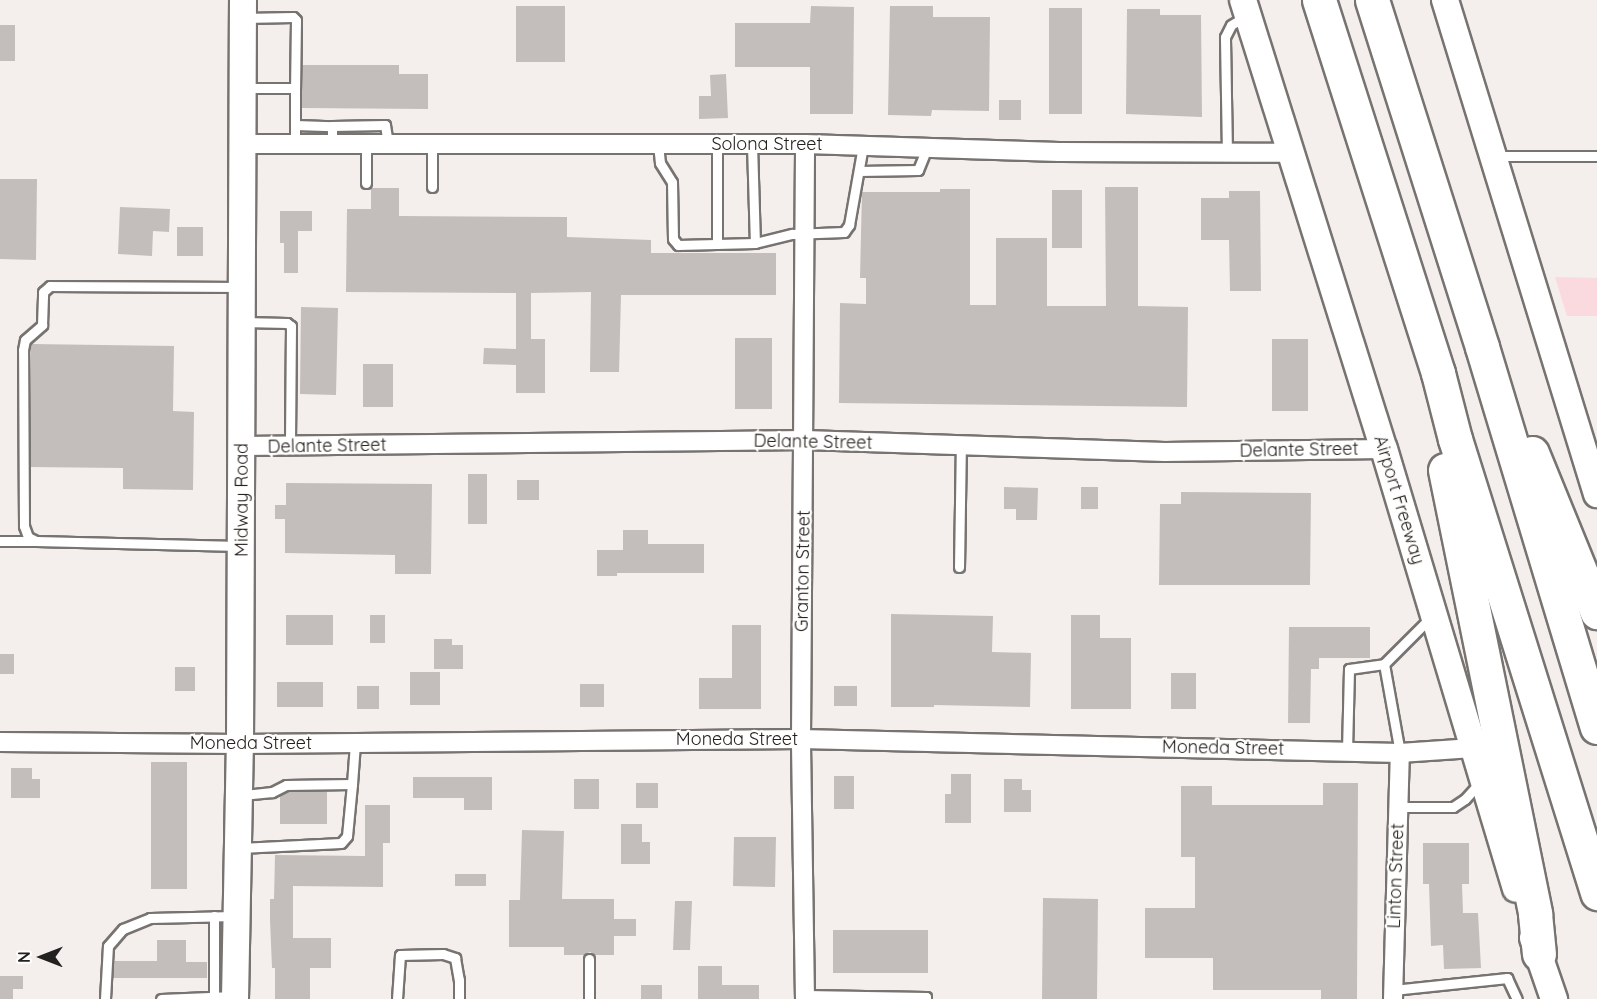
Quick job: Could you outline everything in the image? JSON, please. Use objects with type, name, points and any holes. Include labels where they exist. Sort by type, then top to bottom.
[{"type":"highway","points":[[1319,0],[1438,373],[1455,439],[1597,893]]},
{"type":"highway","points":[[1372,0],[1482,347],[1597,727]]},
{"type":"highway","points":[[1482,347],[1510,398],[1597,612]]},
{"type":"highway","points":[[1438,373],[1437,429],[1535,914],[1539,954]]},
{"type":"main road","points":[[1445,0],[1493,156],[1591,456],[1597,494]]},
{"type":"main road","name":"Airport Freeway","points":[[1246,8],[1384,449],[1528,926],[1554,999]]},
{"type":"main road","name":"Midway Road","points":[[228,997],[225,916],[238,848],[240,744],[243,9]]},
{"type":"street","name":"Solona Street","points":[[242,144],[295,144],[332,135],[366,144],[805,144],[1292,153]]},
{"type":"street","name":"Granton Street","points":[[805,144],[805,440],[801,739],[805,997]]},
{"type":"street","name":"Delante Street","points":[[242,446],[805,440],[1165,452],[1384,449]]},
{"type":"street","name":"Moneda Street","points":[[0,742],[240,744],[801,739],[1400,753],[1473,748]]},
{"type":"street","name":"Linton Street","points":[[1393,995],[1400,753]]},
{"type":"lane","points":[[1227,153],[1225,37],[1231,25],[1246,8]]},
{"type":"lane","points":[[243,9],[292,17],[296,20],[295,144]]},
{"type":"lane","points":[[243,88],[295,88]]},
{"type":"lane","points":[[295,125],[332,135],[385,125],[388,127],[388,144]]},
{"type":"lane","points":[[366,144],[366,183]]},
{"type":"lane","points":[[432,144],[432,187]]},
{"type":"lane","points":[[658,144],[660,163],[672,182],[673,239],[678,245],[755,243],[782,235],[840,233],[847,230],[863,146]]},
{"type":"lane","points":[[717,144],[717,244]]},
{"type":"lane","points":[[752,144],[755,243]]},
{"type":"lane","points":[[859,171],[918,170],[927,148]]},
{"type":"lane","points":[[1493,156],[1597,156]]},
{"type":"lane","points":[[36,541],[28,537],[24,526],[23,350],[25,340],[42,325],[43,292],[50,286],[242,288]]},
{"type":"lane","points":[[242,322],[287,323],[291,326],[290,446]]},
{"type":"lane","points":[[959,567],[961,445]]},
{"type":"lane","points":[[0,541],[242,546]]},
{"type":"lane","points":[[1347,751],[1349,669],[1384,664],[1433,614]]},
{"type":"lane","points":[[1384,664],[1400,753]]},
{"type":"lane","points":[[238,848],[341,843],[347,836],[355,743]]},
{"type":"lane","points":[[1398,807],[1453,807],[1465,799],[1483,779]]},
{"type":"lane","points":[[239,796],[272,792],[286,785],[352,784]]},
{"type":"lane","points":[[105,999],[108,946],[123,929],[150,918],[225,916]]},
{"type":"lane","points":[[397,999],[400,955],[443,954],[455,958],[459,980],[459,999]]},
{"type":"lane","points":[[589,959],[589,999]]},
{"type":"lane","points":[[1393,995],[1419,987],[1508,978],[1517,999]]},
{"type":"lane","points":[[1419,987],[1419,999]]},
{"type":"lane","points":[[161,999],[228,997]]},
{"type":"lane","points":[[805,997],[926,997],[926,999]]},
{"type":"shaded area","points":[[1555,277],[1597,278],[1597,316],[1567,316]]},
{"type":"building","points":[[516,6],[565,6],[565,62],[516,62]]},
{"type":"building","points":[[811,6],[854,7],[853,114],[810,114],[810,67],[735,67],[735,23],[810,23]]},
{"type":"building","points":[[890,6],[933,6],[933,17],[990,17],[989,111],[932,110],[931,116],[888,115]]},
{"type":"building","points":[[1049,8],[1082,8],[1082,114],[1049,114]]},
{"type":"building","points":[[1127,9],[1160,9],[1160,15],[1201,15],[1202,117],[1126,114]]},
{"type":"building","points":[[0,25],[15,25],[15,61],[0,61]]},
{"type":"building","points":[[302,65],[399,65],[399,74],[428,74],[428,109],[302,108]]},
{"type":"building","points":[[726,74],[728,118],[699,119],[699,96],[711,96],[710,75]]},
{"type":"building","points":[[999,100],[1021,100],[1021,120],[999,120]]},
{"type":"building","points":[[0,179],[37,179],[36,260],[0,259]]},
{"type":"building","points":[[1105,187],[1138,187],[1138,306],[1188,307],[1187,407],[839,403],[840,303],[866,304],[866,278],[860,278],[862,192],[940,192],[940,189],[970,189],[970,305],[996,305],[996,238],[1047,238],[1047,306],[1106,306]]},
{"type":"building","points":[[371,188],[399,188],[399,216],[567,217],[567,237],[651,240],[651,253],[776,253],[776,295],[621,295],[619,372],[590,372],[591,292],[531,293],[531,339],[545,339],[545,393],[516,393],[516,365],[483,364],[484,348],[516,349],[516,293],[346,292],[347,209],[371,209]]},
{"type":"building","points":[[1052,190],[1082,190],[1082,248],[1052,248]]},
{"type":"building","points":[[1229,191],[1260,191],[1261,291],[1230,291],[1229,240],[1201,240],[1201,198],[1229,198]]},
{"type":"building","points":[[120,207],[170,209],[169,232],[153,231],[152,256],[118,254]]},
{"type":"building","points":[[280,211],[312,211],[312,231],[298,231],[298,273],[284,273],[284,243],[280,243]]},
{"type":"building","points":[[177,227],[203,227],[203,256],[177,256]]},
{"type":"building","points":[[301,307],[338,308],[336,395],[300,394]]},
{"type":"building","points":[[735,338],[772,338],[772,409],[735,409]]},
{"type":"building","points":[[1272,339],[1308,339],[1308,411],[1272,411]]},
{"type":"building","points":[[31,344],[174,346],[173,411],[194,412],[193,490],[123,489],[123,468],[30,467]]},
{"type":"building","points":[[363,364],[393,364],[393,407],[363,407]]},
{"type":"building","points":[[468,474],[487,474],[487,524],[468,524]]},
{"type":"building","points":[[517,480],[539,480],[539,500],[517,500]]},
{"type":"building","points":[[286,483],[432,484],[431,574],[395,574],[395,555],[285,553],[285,519],[275,519],[275,505],[286,505]]},
{"type":"building","points":[[1004,487],[1038,488],[1037,520],[1016,520],[1016,509],[1004,509]]},
{"type":"building","points":[[1081,487],[1098,487],[1098,509],[1081,509]]},
{"type":"building","points":[[1181,492],[1311,493],[1310,585],[1159,585],[1160,504],[1181,504]]},
{"type":"building","points":[[623,530],[648,530],[648,544],[704,544],[704,573],[617,573],[617,576],[597,576],[597,550],[623,550]]},
{"type":"building","points":[[891,614],[993,616],[992,652],[1031,653],[1030,707],[934,705],[934,707],[891,707]]},
{"type":"building","points":[[286,615],[333,615],[333,645],[286,645]]},
{"type":"building","points":[[370,615],[385,615],[385,643],[370,643]]},
{"type":"building","points":[[1071,615],[1100,615],[1100,638],[1131,638],[1131,709],[1071,709]]},
{"type":"building","points":[[732,625],[761,625],[761,709],[699,709],[699,678],[732,678]]},
{"type":"building","points":[[1289,627],[1370,627],[1370,658],[1319,658],[1319,669],[1311,669],[1310,723],[1288,723]]},
{"type":"building","points":[[434,639],[452,639],[452,645],[463,645],[463,669],[434,669]]},
{"type":"building","points":[[0,654],[14,654],[14,674],[0,674]]},
{"type":"building","points":[[175,667],[195,667],[195,691],[175,691]]},
{"type":"building","points":[[410,672],[440,672],[440,705],[410,705]]},
{"type":"building","points":[[1171,673],[1196,673],[1196,709],[1171,709]]},
{"type":"building","points":[[277,682],[323,682],[323,707],[277,707]]},
{"type":"building","points":[[580,684],[604,684],[604,707],[580,707]]},
{"type":"building","points":[[357,686],[379,686],[379,709],[357,709]]},
{"type":"building","points":[[834,686],[857,686],[857,706],[834,706]]},
{"type":"building","points":[[151,762],[187,762],[187,889],[151,889]]},
{"type":"building","points":[[11,768],[32,768],[32,779],[40,779],[40,798],[11,798]]},
{"type":"building","points":[[951,774],[971,774],[971,823],[945,823],[945,794],[951,794]]},
{"type":"building","points":[[834,776],[854,776],[854,809],[834,809]]},
{"type":"building","points":[[413,777],[492,777],[492,810],[464,810],[464,798],[413,798]]},
{"type":"building","points":[[574,779],[599,779],[599,809],[574,809]]},
{"type":"building","points":[[1004,779],[1022,779],[1022,790],[1031,790],[1031,812],[1004,812]]},
{"type":"building","points":[[636,783],[658,783],[658,808],[636,808]]},
{"type":"building","points":[[1323,783],[1358,783],[1357,999],[1321,999],[1321,990],[1213,990],[1213,958],[1145,958],[1145,908],[1195,908],[1195,857],[1181,857],[1181,786],[1212,786],[1212,805],[1323,805]]},
{"type":"building","points":[[288,792],[327,792],[327,824],[280,824],[280,795]]},
{"type":"building","points":[[365,805],[390,805],[390,843],[383,843],[383,887],[293,886],[293,938],[331,938],[331,968],[310,968],[310,999],[275,999],[270,899],[274,899],[275,855],[365,856]]},
{"type":"building","points":[[621,824],[642,824],[642,842],[650,842],[650,864],[621,864]]},
{"type":"building","points":[[522,830],[564,831],[562,899],[614,899],[614,919],[636,919],[636,936],[614,936],[614,955],[595,955],[590,952],[583,955],[564,955],[564,947],[509,947],[509,900],[520,900]]},
{"type":"building","points":[[734,837],[776,837],[775,887],[733,886]]},
{"type":"building","points":[[1423,843],[1469,843],[1469,884],[1462,884],[1463,913],[1478,913],[1481,968],[1444,969],[1443,945],[1431,946],[1429,884],[1423,884]]},
{"type":"building","points":[[455,874],[486,874],[486,886],[455,886]]},
{"type":"building","points":[[1043,898],[1098,899],[1097,999],[1042,999]]},
{"type":"building","points":[[675,901],[692,901],[690,950],[673,950]]},
{"type":"building","points":[[833,930],[928,930],[928,973],[833,973]]},
{"type":"building","points":[[157,940],[186,940],[186,962],[207,962],[207,978],[113,978],[114,961],[157,961]]},
{"type":"building","points":[[698,966],[722,966],[722,985],[759,985],[759,999],[698,999]]},
{"type":"building","points":[[0,976],[23,976],[23,989],[13,989],[13,999],[0,999]]},
{"type":"building","points":[[641,985],[662,985],[662,999],[641,999]]}]
